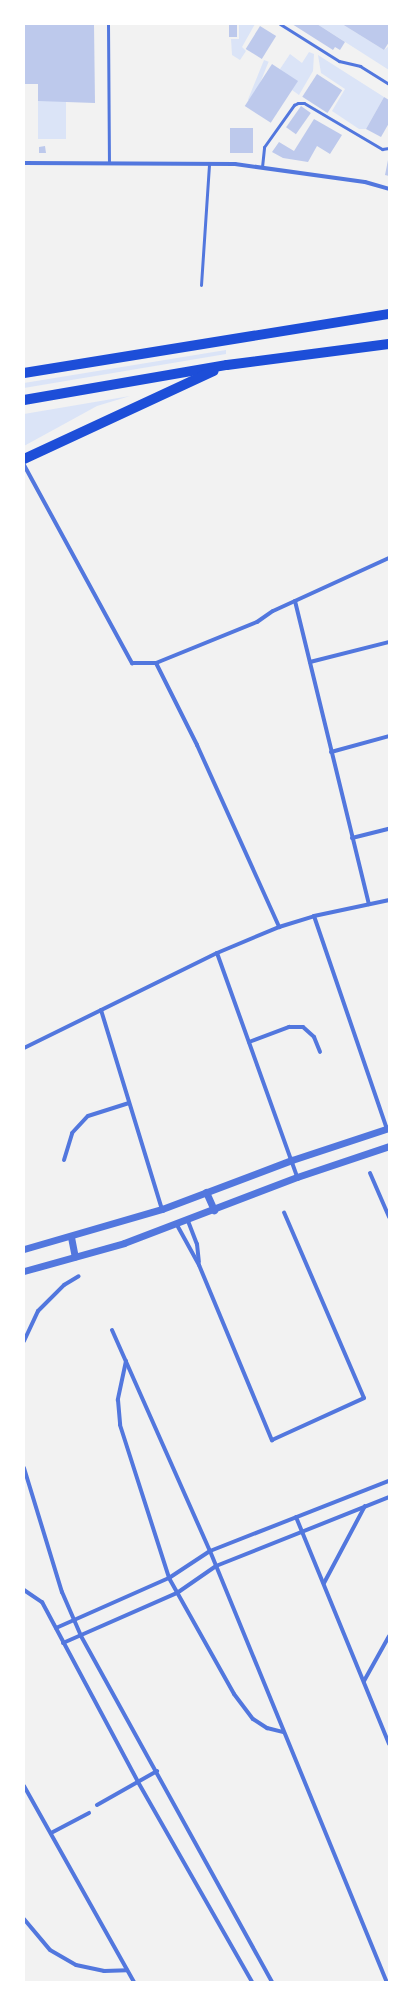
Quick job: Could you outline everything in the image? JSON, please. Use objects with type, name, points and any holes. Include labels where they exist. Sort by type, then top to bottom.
[{"type":"main road","points":[[24,374],[389,314]]},
{"type":"main road","points":[[24,400],[227,365],[389,344]]},
{"type":"main road","points":[[24,459],[227,365]]},
{"type":"street","points":[[24,163],[209,163],[262,167],[389,189]]},
{"type":"street","points":[[24,465],[132,663],[156,663],[257,622],[273,611],[389,558]]},
{"type":"street","points":[[295,601],[369,904]]},
{"type":"street","points":[[310,662],[389,642]]},
{"type":"street","points":[[156,663],[197,745],[279,926]]},
{"type":"street","points":[[331,752],[389,736]]},
{"type":"street","points":[[352,838],[389,829]]},
{"type":"street","points":[[24,1048],[217,953],[279,926],[314,916],[389,900]]},
{"type":"street","points":[[24,1249],[71,1237],[162,1209],[292,1160],[388,1128],[314,916]]},
{"type":"street","points":[[217,953],[298,1177]]},
{"type":"street","points":[[101,1010],[162,1209]]},
{"type":"street","points":[[249,1042],[289,1027],[303,1027],[314,1037],[320,1052]]},
{"type":"street","points":[[64,1160],[72,1133],[88,1116],[129,1103]]},
{"type":"street","points":[[24,1271],[124,1243],[177,1225],[298,1177],[389,1146]]},
{"type":"street","points":[[370,1173],[387,1206],[389,1217]]},
{"type":"street","points":[[206,1192],[214,1210]]},
{"type":"street","points":[[177,1225],[200,1265],[272,1440],[364,1398],[284,1212]]},
{"type":"street","points":[[188,1221],[197,1244],[200,1265]]},
{"type":"street","points":[[71,1237],[75,1256]]},
{"type":"street","points":[[24,1340],[42,1306],[64,1285],[79,1276]]},
{"type":"street","points":[[112,1330],[210,1551],[283,1732],[387,1982]]},
{"type":"street","points":[[126,1361],[118,1400],[120,1425],[169,1578],[234,1694],[253,1719],[267,1728],[283,1732]]},
{"type":"street","points":[[24,1468],[62,1592],[81,1636],[157,1771],[272,1982]]},
{"type":"street","points":[[56,1628],[169,1578],[210,1551],[389,1481]]},
{"type":"street","points":[[63,1643],[177,1593],[216,1566],[389,1496]]},
{"type":"street","points":[[324,1583],[365,1506]]},
{"type":"street","points":[[296,1517],[389,1744]]},
{"type":"street","points":[[24,1590],[42,1602],[138,1782],[252,1982]]},
{"type":"street","points":[[364,1681],[389,1636]]},
{"type":"street","points":[[97,1805],[157,1771]]},
{"type":"street","points":[[24,1786],[134,1982]]},
{"type":"street","points":[[51,1833],[89,1813]]},
{"type":"street","points":[[24,1918],[50,1950],[76,1965],[104,1971],[127,1970]]},
{"type":"lane","points":[[108,24],[109,163]]},
{"type":"lane","points":[[280,24],[339,61],[360,66],[389,84]]},
{"type":"lane","points":[[262,167],[264,147],[298,103],[304,103],[382,149],[389,148]]},
{"type":"lane","points":[[201,285],[209,163]]},
{"type":"shaded area","points":[[239,24],[255,24],[242,47],[246,51],[240,60],[232,55],[231,39],[239,39]]},
{"type":"shaded area","points":[[317,24],[342,24],[384,50],[389,46],[389,70]]},
{"type":"shaded area","points":[[309,52],[314,54],[313,71],[299,95],[292,90],[280,69],[290,54],[302,63]]},
{"type":"shaded area","points":[[318,55],[384,97],[366,129],[359,129],[332,111],[345,89],[321,73]]},
{"type":"shaded area","points":[[264,60],[269,62],[253,102],[248,100]]},
{"type":"shaded area","points":[[38,101],[66,101],[66,139],[38,139]]},
{"type":"shaded area","points":[[226,350],[226,354],[24,388],[24,383]]},
{"type":"shaded area","points":[[130,396],[97,406],[24,446],[24,414]]},
{"type":"building","points":[[24,24],[94,24],[95,103],[38,101],[38,84],[24,84]]},
{"type":"building","points":[[229,24],[237,24],[237,37],[229,37]]},
{"type":"building","points":[[292,24],[317,24],[345,42],[340,50],[335,47],[333,50]]},
{"type":"building","points":[[342,24],[389,24],[389,42],[384,50]]},
{"type":"building","points":[[260,26],[276,36],[262,59],[246,49]]},
{"type":"building","points":[[272,64],[298,81],[271,123],[245,106]]},
{"type":"building","points":[[317,74],[342,90],[327,113],[302,97]]},
{"type":"building","points":[[384,97],[389,100],[389,123],[381,137],[366,129]]},
{"type":"building","points":[[301,106],[311,113],[296,134],[286,127]]},
{"type":"building","points":[[314,119],[342,135],[330,154],[317,146],[308,162],[283,158],[272,152],[279,142],[294,151]]},
{"type":"building","points":[[230,128],[253,128],[253,153],[230,153]]},
{"type":"building","points":[[45,146],[46,153],[39,153],[39,147]]},
{"type":"building","points":[[389,160],[389,176],[385,175]]}]
